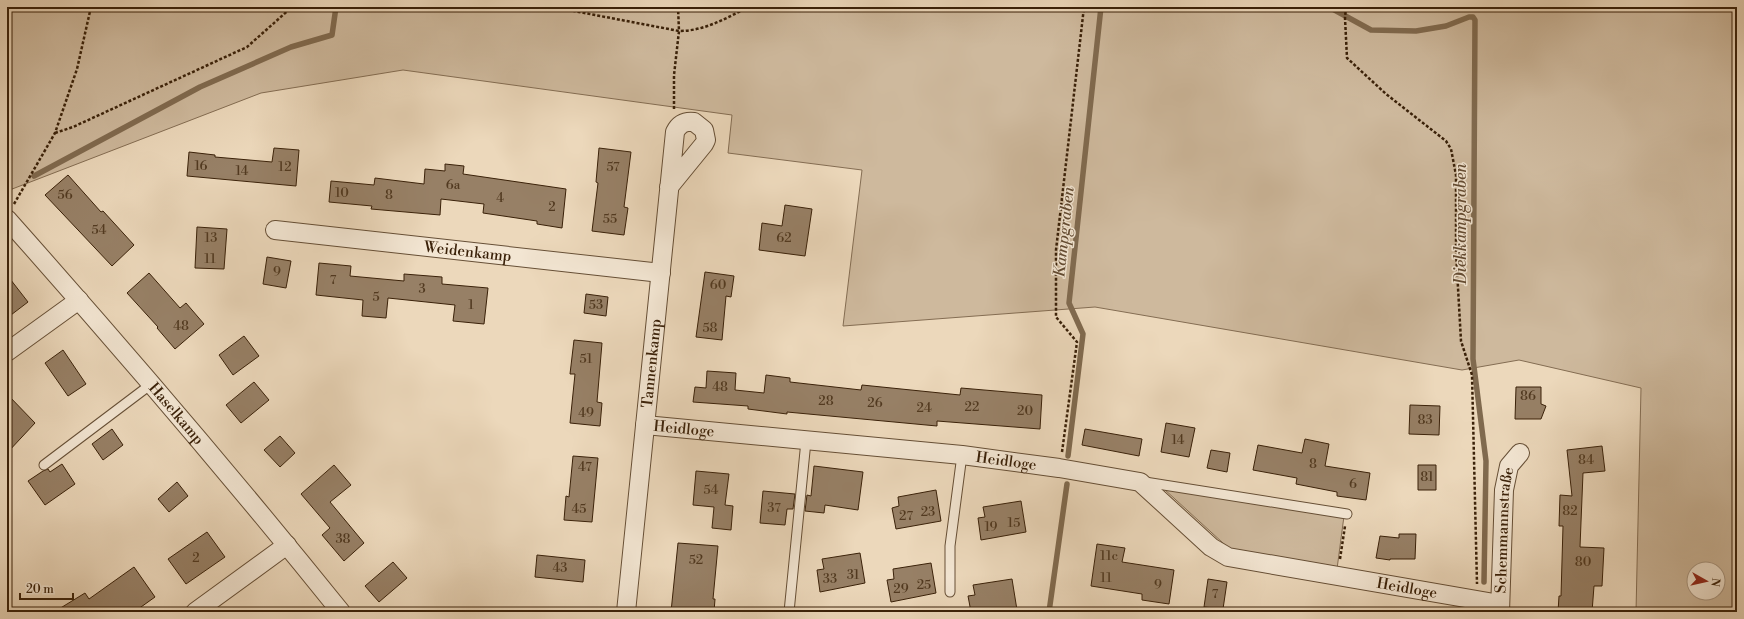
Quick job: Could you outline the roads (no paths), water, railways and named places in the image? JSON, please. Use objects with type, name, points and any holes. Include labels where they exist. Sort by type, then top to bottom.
[{"type":"street","name":"Tannenkamp","points":[[626,612],[661,273],[669,187],[675,132],[677,128],[685,122],[694,122],[701,126],[706,134],[706,140],[669,187]]},
{"type":"street","name":"Haselkamp","points":[[9,214],[79,300],[341,612]]},
{"type":"street","name":"Weidenkamp","points":[[276,230],[661,273]]},
{"type":"street","points":[[7,352],[79,300]]},
{"type":"street","name":"Heidloge","points":[[645,425],[962,455],[1059,468],[1140,482],[1211,547],[1228,557],[1477,600],[1500,608]]},
{"type":"street","name":"Schemmannstraße","points":[[1500,608],[1504,490],[1509,466],[1520,453]]},
{"type":"street","points":[[195,612],[286,545]]},
{"type":"lane","points":[[44,465],[150,385]]},
{"type":"lane","points":[[789,612],[806,441]]},
{"type":"lane","points":[[950,592],[950,546],[962,455]]},
{"type":"lane","points":[[1140,482],[1347,514]]},
{"type":"waterway","points":[[34,176],[200,87],[291,47],[332,35],[336,7]]},
{"type":"waterway","name":"Kampgraben","points":[[1068,456],[1083,334],[1069,303],[1101,7]]},
{"type":"waterway","name":"Diekkampgraben","points":[[1329,7],[1371,30],[1416,31],[1446,26],[1469,17],[1473,17],[1475,20],[1473,359],[1486,461],[1484,582]]},
{"type":"waterway","name":"Kampgraben","points":[[1049,612],[1067,484]]}]
